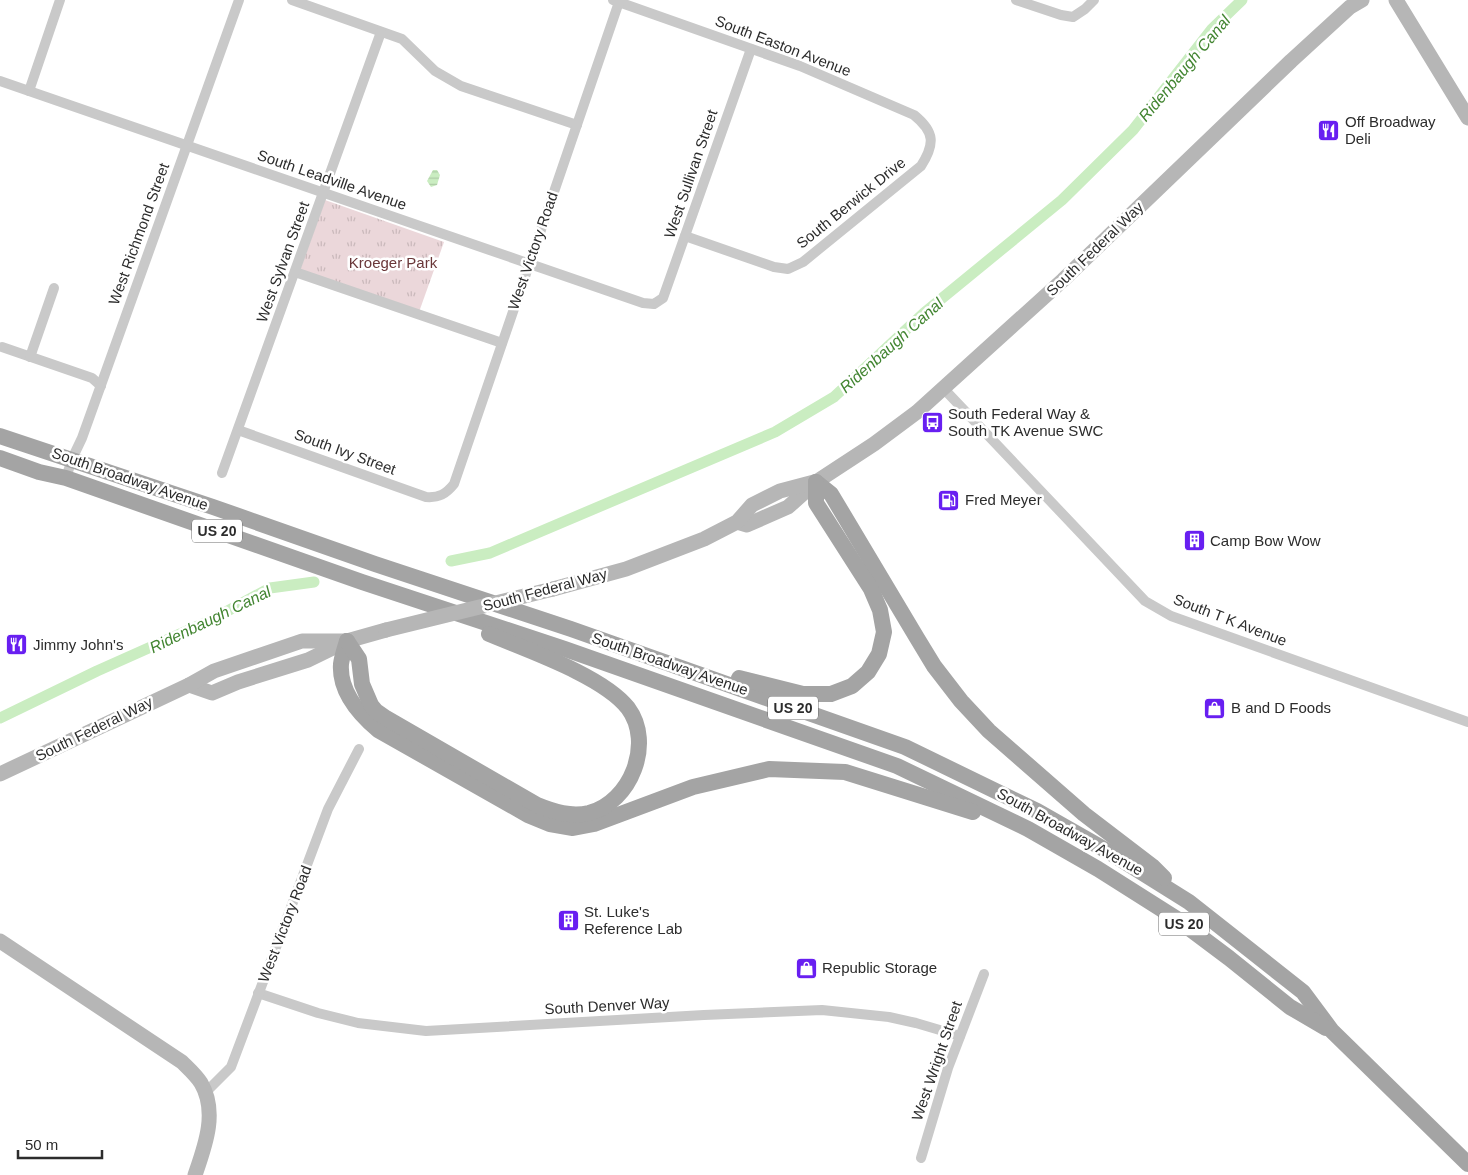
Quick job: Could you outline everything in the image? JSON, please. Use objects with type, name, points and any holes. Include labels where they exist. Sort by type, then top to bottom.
[{"type":"main road","name":"South Federal Way","points":[[0,774],[189,685],[214,671],[302,641],[347,641],[626,569],[704,539],[737,522],[752,505],[780,491],[816,482],[879,440],[944,388],[1063,280],[1291,61],[1350,7],[1362,0]]},
{"type":"main road","points":[[1396,0],[1468,118]]},
{"type":"main road","name":"South Broadway Avenue","points":[[0,436],[679,667],[905,747],[1037,810],[1189,902],[1303,992],[1332,1031],[1468,1164]]},
{"type":"main road","name":"South Broadway Avenue","points":[[0,458],[39,472],[66,478],[353,579],[564,649],[897,766],[1028,828],[1098,870],[1177,919],[1290,1007],[1332,1031]]},
{"type":"main road","points":[[679,667],[714,672],[802,694],[831,694],[852,686],[868,672],[879,654],[884,632],[880,610],[871,589],[816,503],[816,482]]},
{"type":"main road","points":[[816,482],[831,494],[934,666],[960,701],[989,731],[1084,814],[1152,866],[1189,902]]},
{"type":"main road","points":[[347,641],[360,659],[362,684],[371,705],[376,711],[410,733],[529,800],[554,812],[588,813],[604,806],[619,793],[631,778],[638,758],[639,740],[636,724],[629,710],[620,699],[587,677],[529,650],[454,619],[405,595]]},
{"type":"main road","points":[[347,641],[341,664],[343,679],[354,707],[367,721],[378,730],[520,810],[550,824],[573,828],[594,824],[693,787],[768,769],[845,772],[1028,828]]},
{"type":"main road","points":[[0,941],[182,1062],[200,1082],[205,1093],[210,1121],[204,1149],[195,1175]]},
{"type":"street","points":[[29,91],[60,0]]},
{"type":"street","name":"West Richmond Street","points":[[66,478],[239,0]]},
{"type":"street","points":[[292,0],[402,39],[435,71],[460,86],[577,125]]},
{"type":"street","points":[[324,10],[328,0]]},
{"type":"street","points":[[1016,0],[1061,15],[1073,17],[1094,0]]},
{"type":"street","name":"South Easton Avenue","points":[[616,1],[800,66],[914,115],[924,123],[932,138]]},
{"type":"street","name":"West Victory Road","points":[[442,496],[454,484],[577,125],[616,1]]},
{"type":"street","name":"West Sylvan Street","points":[[222,473],[381,32]]},
{"type":"street","name":"West Sullivan Street","points":[[654,304],[663,298],[751,48]]},
{"type":"street","name":"South Leadville Avenue","points":[[0,81],[643,304],[654,304]]},
{"type":"street","name":"South Berwick Drive","points":[[685,236],[774,267],[788,269],[803,262],[921,166],[930,153],[932,138]]},
{"type":"street","points":[[294,272],[502,344]]},
{"type":"street","points":[[30,357],[54,288]]},
{"type":"street","points":[[2,347],[92,378],[100,386]]},
{"type":"street","name":"South T K Avenue","points":[[944,388],[1144,601],[1171,616],[1468,722]]},
{"type":"street","name":"South Ivy Street","points":[[238,430],[426,497],[435,498],[442,496]]},
{"type":"street","name":"West Victory Road","points":[[205,1093],[231,1067],[328,809],[359,749]]},
{"type":"street","name":"West Wright Street","points":[[921,1158],[948,1068],[984,974]]},
{"type":"street","name":"South Denver Way","points":[[258,993],[318,1013],[358,1023],[426,1031],[822,1010],[916,1023],[960,1036]]},
{"type":"green space","name":"Kroeger Park","points":[[325,200],[444,242],[419,312],[300,270]]},
{"type":"shaded area","points":[[433,170],[437,170],[440,175],[437,185],[431,187],[427,181]]},
{"type":"waterway","name":"Ridenbaugh Canal","points":[[451,561],[490,553],[775,432],[834,397],[924,313],[1062,200],[1133,130],[1212,29],[1242,0]]},
{"type":"waterway","name":"Ridenbaugh Canal","points":[[0,718],[97,671],[209,621],[270,588],[314,582]]},
{"type":"place","name":"Off Broadway Deli","points":[[1329,131]]},
{"type":"place","name":"South Federal Way & South TK Avenue SWC","points":[[932,423]]},
{"type":"place","name":"Fred Meyer","points":[[949,500]]},
{"type":"place","name":"Camp Bow Wow","points":[[1194,541]]},
{"type":"place","name":"Jimmy John's","points":[[17,645]]},
{"type":"place","name":"B and D Foods","points":[[1215,708]]},
{"type":"place","name":"St. Luke's Reference Lab","points":[[568,921]]},
{"type":"place","name":"Republic Storage","points":[[806,968]]}]
